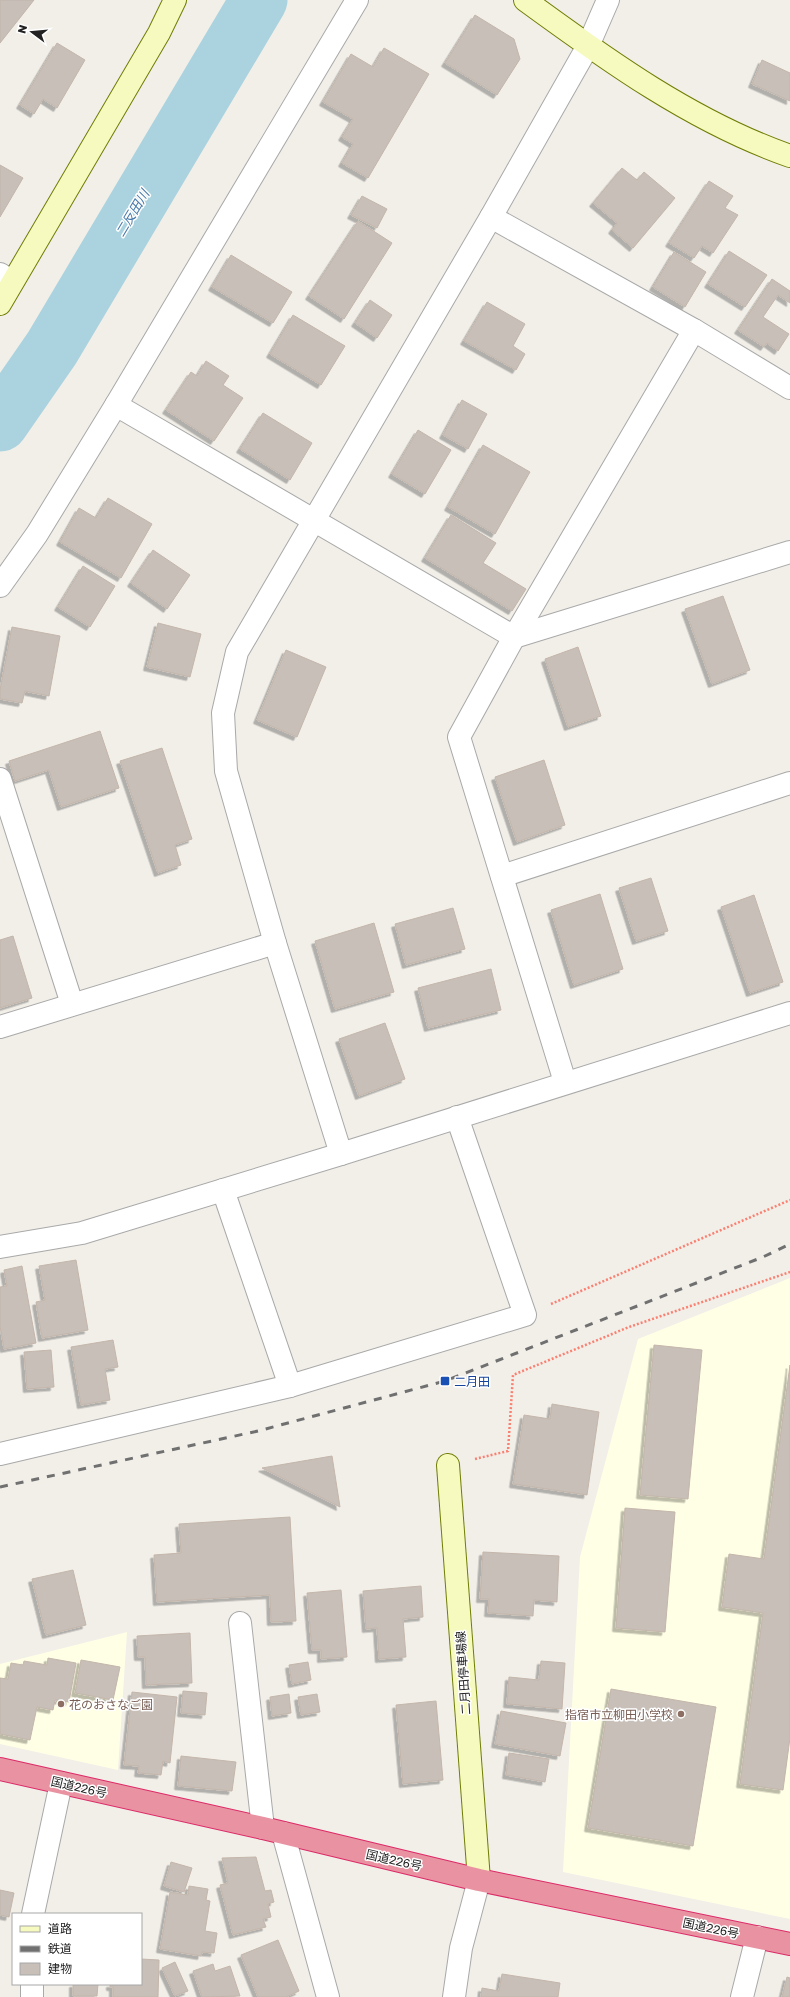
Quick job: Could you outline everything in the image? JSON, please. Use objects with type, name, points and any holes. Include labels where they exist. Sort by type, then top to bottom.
[{"type":"highway","name":"国道226号","points":[[0,1769],[480,1880],[790,1944]]},
{"type":"street","points":[[0,304],[6,278],[159,33],[175,0]]},
{"type":"street","points":[[0,586],[37,534],[116,405],[357,0]]},
{"type":"street","points":[[525,0],[588,46],[686,108],[757,144],[790,156]]},
{"type":"street","points":[[341,1154],[275,943],[226,771],[223,713],[237,652],[312,520],[491,217],[588,46],[608,0]]},
{"type":"street","points":[[491,217],[694,330],[790,388]]},
{"type":"street","points":[[566,1082],[459,736],[514,637],[694,330]]},
{"type":"street","points":[[116,405],[514,637],[790,552]]},
{"type":"street","points":[[0,779],[72,1004]]},
{"type":"street","points":[[502,876],[790,783]]},
{"type":"street","points":[[0,1027],[275,943]]},
{"type":"street","points":[[0,1247],[82,1233],[341,1154],[566,1082],[790,1013]]},
{"type":"street","points":[[0,1454],[290,1386],[525,1315],[457,1117]]},
{"type":"street","points":[[223,1190],[290,1386]]},
{"type":"street","name":"二月田停車場線","points":[[448,1465],[480,1880]]},
{"type":"street","points":[[240,1622],[273,1831],[327,1997]]},
{"type":"street","points":[[33,1913],[62,1783]]},
{"type":"street","points":[[454,1997],[460,1948],[480,1880]]},
{"type":"street","points":[[742,1997],[757,1937]]},
{"type":"street","points":[[32,1985],[32,1997]]},
{"type":"path","points":[[525,1315],[790,1200]]},
{"type":"path","points":[[448,1465],[508,1451],[513,1375],[629,1327],[790,1272]]},
{"type":"shaded area","name":"指宿市立柳田小学校","points":[[790,1278],[790,1919],[563,1872],[580,1557],[638,1339]]},
{"type":"shaded area","name":"花のおさなご園","points":[[127,1632],[118,1770],[0,1744],[0,1664]]},
{"type":"building","points":[[0,0],[34,0],[0,43]]},
{"type":"building","points":[[475,15],[514,39],[520,59],[497,95],[445,63]]},
{"type":"building","points":[[57,43],[85,60],[57,108],[43,99],[34,114],[20,105]]},
{"type":"building","points":[[384,48],[429,74],[368,178],[342,163],[353,144],[342,137],[353,119],[323,102],[351,54],[373,67]]},
{"type":"building","points":[[762,60],[790,73],[790,101],[752,84]]},
{"type":"building","points":[[0,165],[23,178],[0,217]]},
{"type":"building","points":[[622,168],[637,180],[644,172],[675,198],[633,248],[612,230],[617,223],[593,203]]},
{"type":"building","points":[[709,181],[733,196],[725,208],[738,215],[713,253],[702,246],[694,258],[669,243]]},
{"type":"building","points":[[362,196],[387,209],[377,228],[351,215]]},
{"type":"building","points":[[358,221],[392,243],[344,319],[309,296]]},
{"type":"building","points":[[729,251],[767,275],[745,307],[708,284]]},
{"type":"building","points":[[674,252],[706,272],[685,307],[653,287]]},
{"type":"building","points":[[231,255],[292,292],[273,323],[212,287]]},
{"type":"building","points":[[772,279],[790,291],[790,303],[778,295],[763,317],[789,334],[778,351],[767,343],[764,347],[738,330]]},
{"type":"building","points":[[370,300],[392,315],[377,338],[355,323]]},
{"type":"building","points":[[487,302],[525,324],[513,346],[525,354],[516,370],[464,341]]},
{"type":"building","points":[[293,315],[345,346],[321,385],[270,354]]},
{"type":"building","points":[[206,361],[229,376],[223,385],[243,398],[214,441],[166,410],[191,372],[197,376]]},
{"type":"building","points":[[462,400],[487,414],[468,449],[443,435]]},
{"type":"building","points":[[263,413],[312,443],[290,480],[240,449]]},
{"type":"building","points":[[418,430],[451,450],[425,494],[392,474]]},
{"type":"building","points":[[483,445],[530,472],[495,534],[448,507]]},
{"type":"building","points":[[108,498],[152,524],[121,578],[60,542],[79,508],[96,518]]},
{"type":"building","points":[[451,515],[496,543],[483,563],[526,589],[512,611],[425,558]]},
{"type":"building","points":[[153,550],[190,575],[167,609],[131,583]]},
{"type":"building","points":[[83,566],[115,586],[90,627],[58,607]]},
{"type":"building","points":[[723,596],[750,670],[712,684],[685,609]]},
{"type":"building","points":[[158,623],[201,634],[190,677],[147,667]]},
{"type":"building","points":[[12,627],[60,636],[49,696],[25,691],[22,703],[0,699],[0,690]]},
{"type":"building","points":[[578,647],[601,716],[568,727],[545,659]]},
{"type":"building","points":[[286,650],[326,667],[297,737],[257,720]]},
{"type":"building","points":[[100,731],[119,788],[61,807],[49,770],[15,781],[9,761]]},
{"type":"building","points":[[162,748],[192,839],[175,845],[181,865],[158,873],[120,761]]},
{"type":"building","points":[[544,760],[565,825],[517,842],[495,777]]},
{"type":"building","points":[[651,878],[668,931],[636,941],[619,888]]},
{"type":"building","points":[[600,894],[623,969],[574,985],[551,910]]},
{"type":"building","points":[[754,895],[783,982],[750,993],[721,907]]},
{"type":"building","points":[[453,908],[465,949],[406,965],[395,924]]},
{"type":"building","points":[[374,923],[394,992],[335,1009],[315,941]]},
{"type":"building","points":[[13,936],[32,998],[0,1008],[0,940]]},
{"type":"building","points":[[491,969],[501,1010],[428,1028],[418,988]]},
{"type":"building","points":[[385,1023],[405,1079],[359,1096],[339,1039]]},
{"type":"building","points":[[76,1260],[88,1330],[42,1338],[36,1302],[45,1300],[39,1266]]},
{"type":"building","points":[[22,1266],[36,1343],[4,1349],[0,1326],[0,1287],[7,1286],[4,1270]]},
{"type":"building","points":[[113,1340],[118,1367],[105,1369],[110,1400],[81,1405],[71,1347]]},
{"type":"building","points":[[654,1345],[702,1350],[688,1499],[640,1495]]},
{"type":"building","points":[[51,1350],[54,1387],[27,1389],[24,1352]]},
{"type":"building","points":[[790,1365],[790,1738],[783,1790],[740,1784],[763,1613],[722,1607],[729,1554],[764,1559]]},
{"type":"building","points":[[552,1404],[599,1412],[587,1495],[513,1484],[524,1415],[550,1419]]},
{"type":"building","points":[[332,1456],[340,1507],[262,1468]]},
{"type":"building","points":[[625,1508],[675,1512],[665,1632],[616,1628]]},
{"type":"building","points":[[290,1517],[296,1621],[271,1622],[270,1595],[157,1602],[154,1555],[181,1553],[179,1524]]},
{"type":"building","points":[[483,1552],[559,1556],[557,1602],[534,1600],[533,1616],[488,1613],[489,1599],[480,1599]]},
{"type":"building","points":[[73,1570],[86,1625],[46,1635],[32,1579]]},
{"type":"building","points":[[421,1586],[423,1617],[403,1619],[406,1657],[379,1659],[377,1628],[366,1629],[363,1591]]},
{"type":"building","points":[[341,1590],[347,1657],[321,1659],[321,1650],[312,1650],[307,1593]]},
{"type":"building","points":[[190,1633],[192,1683],[146,1685],[145,1657],[138,1657],[137,1636]]},
{"type":"building","points":[[48,1658],[76,1663],[69,1702],[55,1700],[53,1710],[37,1707],[30,1740],[0,1734],[0,1678],[8,1679],[11,1663],[23,1665],[24,1661],[47,1665]]},
{"type":"building","points":[[81,1660],[120,1667],[113,1700],[75,1693]]},
{"type":"building","points":[[541,1661],[565,1663],[562,1709],[507,1704],[509,1677],[539,1680]]},
{"type":"building","points":[[308,1662],[311,1680],[292,1684],[289,1665]]},
{"type":"building","points":[[611,1689],[716,1707],[693,1846],[588,1828]]},
{"type":"building","points":[[183,1691],[207,1693],[205,1715],[181,1713]]},
{"type":"building","points":[[132,1692],[177,1697],[170,1763],[163,1761],[161,1775],[138,1773],[139,1766],[124,1765]]},
{"type":"building","points":[[289,1694],[291,1713],[272,1716],[270,1697]]},
{"type":"building","points":[[317,1694],[320,1712],[301,1715],[298,1697]]},
{"type":"building","points":[[436,1701],[443,1780],[403,1784],[396,1705]]},
{"type":"building","points":[[501,1711],[566,1723],[560,1756],[495,1744]]},
{"type":"building","points":[[509,1753],[549,1759],[545,1782],[506,1775]]},
{"type":"building","points":[[181,1756],[236,1762],[232,1791],[178,1786]]},
{"type":"building","points":[[256,1857],[265,1891],[271,1890],[274,1902],[268,1904],[271,1917],[263,1919],[266,1927],[233,1935],[220,1885],[228,1883],[222,1858]]},
{"type":"building","points":[[171,1862],[192,1868],[184,1892],[164,1886]]},
{"type":"building","points":[[189,1886],[208,1889],[206,1900],[210,1901],[205,1931],[217,1933],[214,1953],[202,1952],[201,1956],[160,1949],[170,1892],[188,1895]]},
{"type":"building","points":[[0,1890],[14,1893],[9,1917],[0,1915]]},
{"type":"building","points":[[278,1940],[299,1991],[286,1997],[258,1997],[241,1955]]},
{"type":"building","points":[[142,1959],[159,1960],[158,1997],[113,1997],[113,1987],[110,1987],[110,1985],[142,1985]]},
{"type":"building","points":[[175,1962],[188,1991],[175,1996],[162,1968]]},
{"type":"building","points":[[213,1964],[215,1971],[230,1966],[240,1996],[202,1997],[193,1971]]},
{"type":"building","points":[[502,1974],[560,1983],[558,1997],[481,1997],[482,1988],[499,1991]]},
{"type":"building","points":[[787,1977],[790,1978],[790,1997],[782,1997]]},
{"type":"building","points":[[73,1985],[98,1985],[97,1996],[73,1996]]},
{"type":"waterway","name":"二反田川","points":[[0,423],[52,348],[259,0]]},
{"type":"railway","points":[[0,1487],[258,1431],[445,1381],[763,1257],[790,1244]]},
{"type":"place","name":"二月田","points":[[445,1381]]},
{"type":"place","name":"花のおさなご園","points":[[61,1704]]},
{"type":"place","name":"指宿市立柳田小学校","points":[[681,1714]]}]
